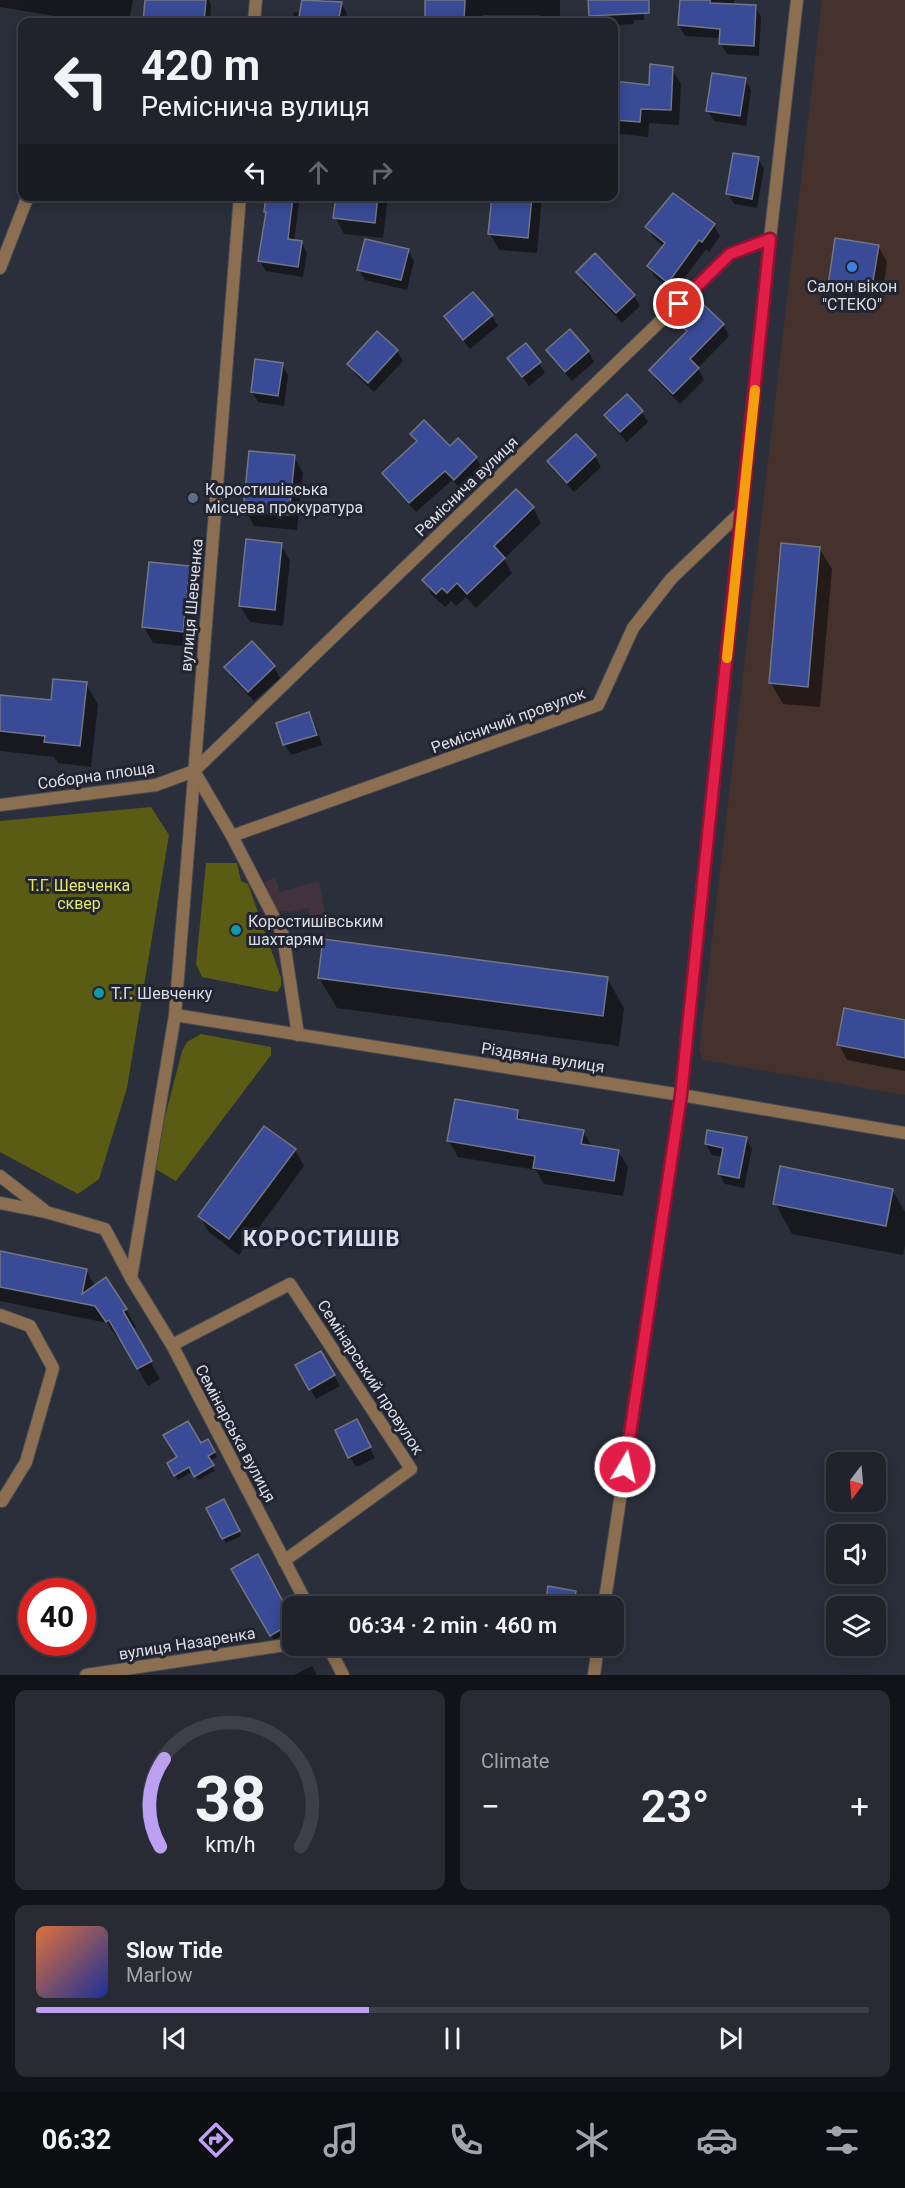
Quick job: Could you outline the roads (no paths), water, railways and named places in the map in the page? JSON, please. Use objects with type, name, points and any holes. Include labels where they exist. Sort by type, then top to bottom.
[{"type":"street","points":[[254,18],[256,0]]},
{"type":"street","points":[[606,1596],[681,1095],[797,0]]},
{"type":"street","points":[[0,268],[26,201]]},
{"type":"street","name":"вулиця Шевченка","points":[[131,1278],[175,1015],[240,201]]},
{"type":"street","name":"Реміснича вулиця","points":[[194,771],[730,254],[770,239]]},
{"type":"street","name":"Ремісничий провулок","points":[[232,836],[598,705],[633,628],[671,579],[742,511]]},
{"type":"street","points":[[194,771],[232,836],[283,935],[298,1035]]},
{"type":"street","name":"Соборна площа","points":[[0,805],[156,785],[194,771]]},
{"type":"street","name":"Різдвяна вулиця","points":[[175,1015],[905,1133]]},
{"type":"street","points":[[0,1176],[46,1212]]},
{"type":"street","name":"Семінарська вулиця","points":[[0,1203],[46,1212],[105,1229],[131,1278],[172,1345],[303,1596]]},
{"type":"street","name":"Семінарський провулок","points":[[172,1345],[290,1284],[411,1469],[284,1561]]},
{"type":"street","points":[[0,1315],[30,1326],[53,1368],[26,1462],[2,1501],[0,1500]]},
{"type":"street","name":"вулиця Назаренка","points":[[86,1675],[282,1646]]},
{"type":"street","points":[[334,1656],[344,1675]]},
{"type":"street","points":[[594,1675],[597,1656]]},
{"type":"place","name":"Салон вікон \"СТЕКО\"","points":[[852,267]]},
{"type":"place","name":"Коростишівська місцева прокуратура","points":[[193,498]]},
{"type":"place","name":"Коростишівським шахтарям","points":[[236,930]]},
{"type":"place","name":"Т.Г. Шевченку","points":[[99,993]]},
{"type":"district","name":"КОРОСТИШІВ","points":[[322,1238]]},
{"type":"park label","name":"Т.Г. Шевченка сквер","points":[[79,894]]}]
